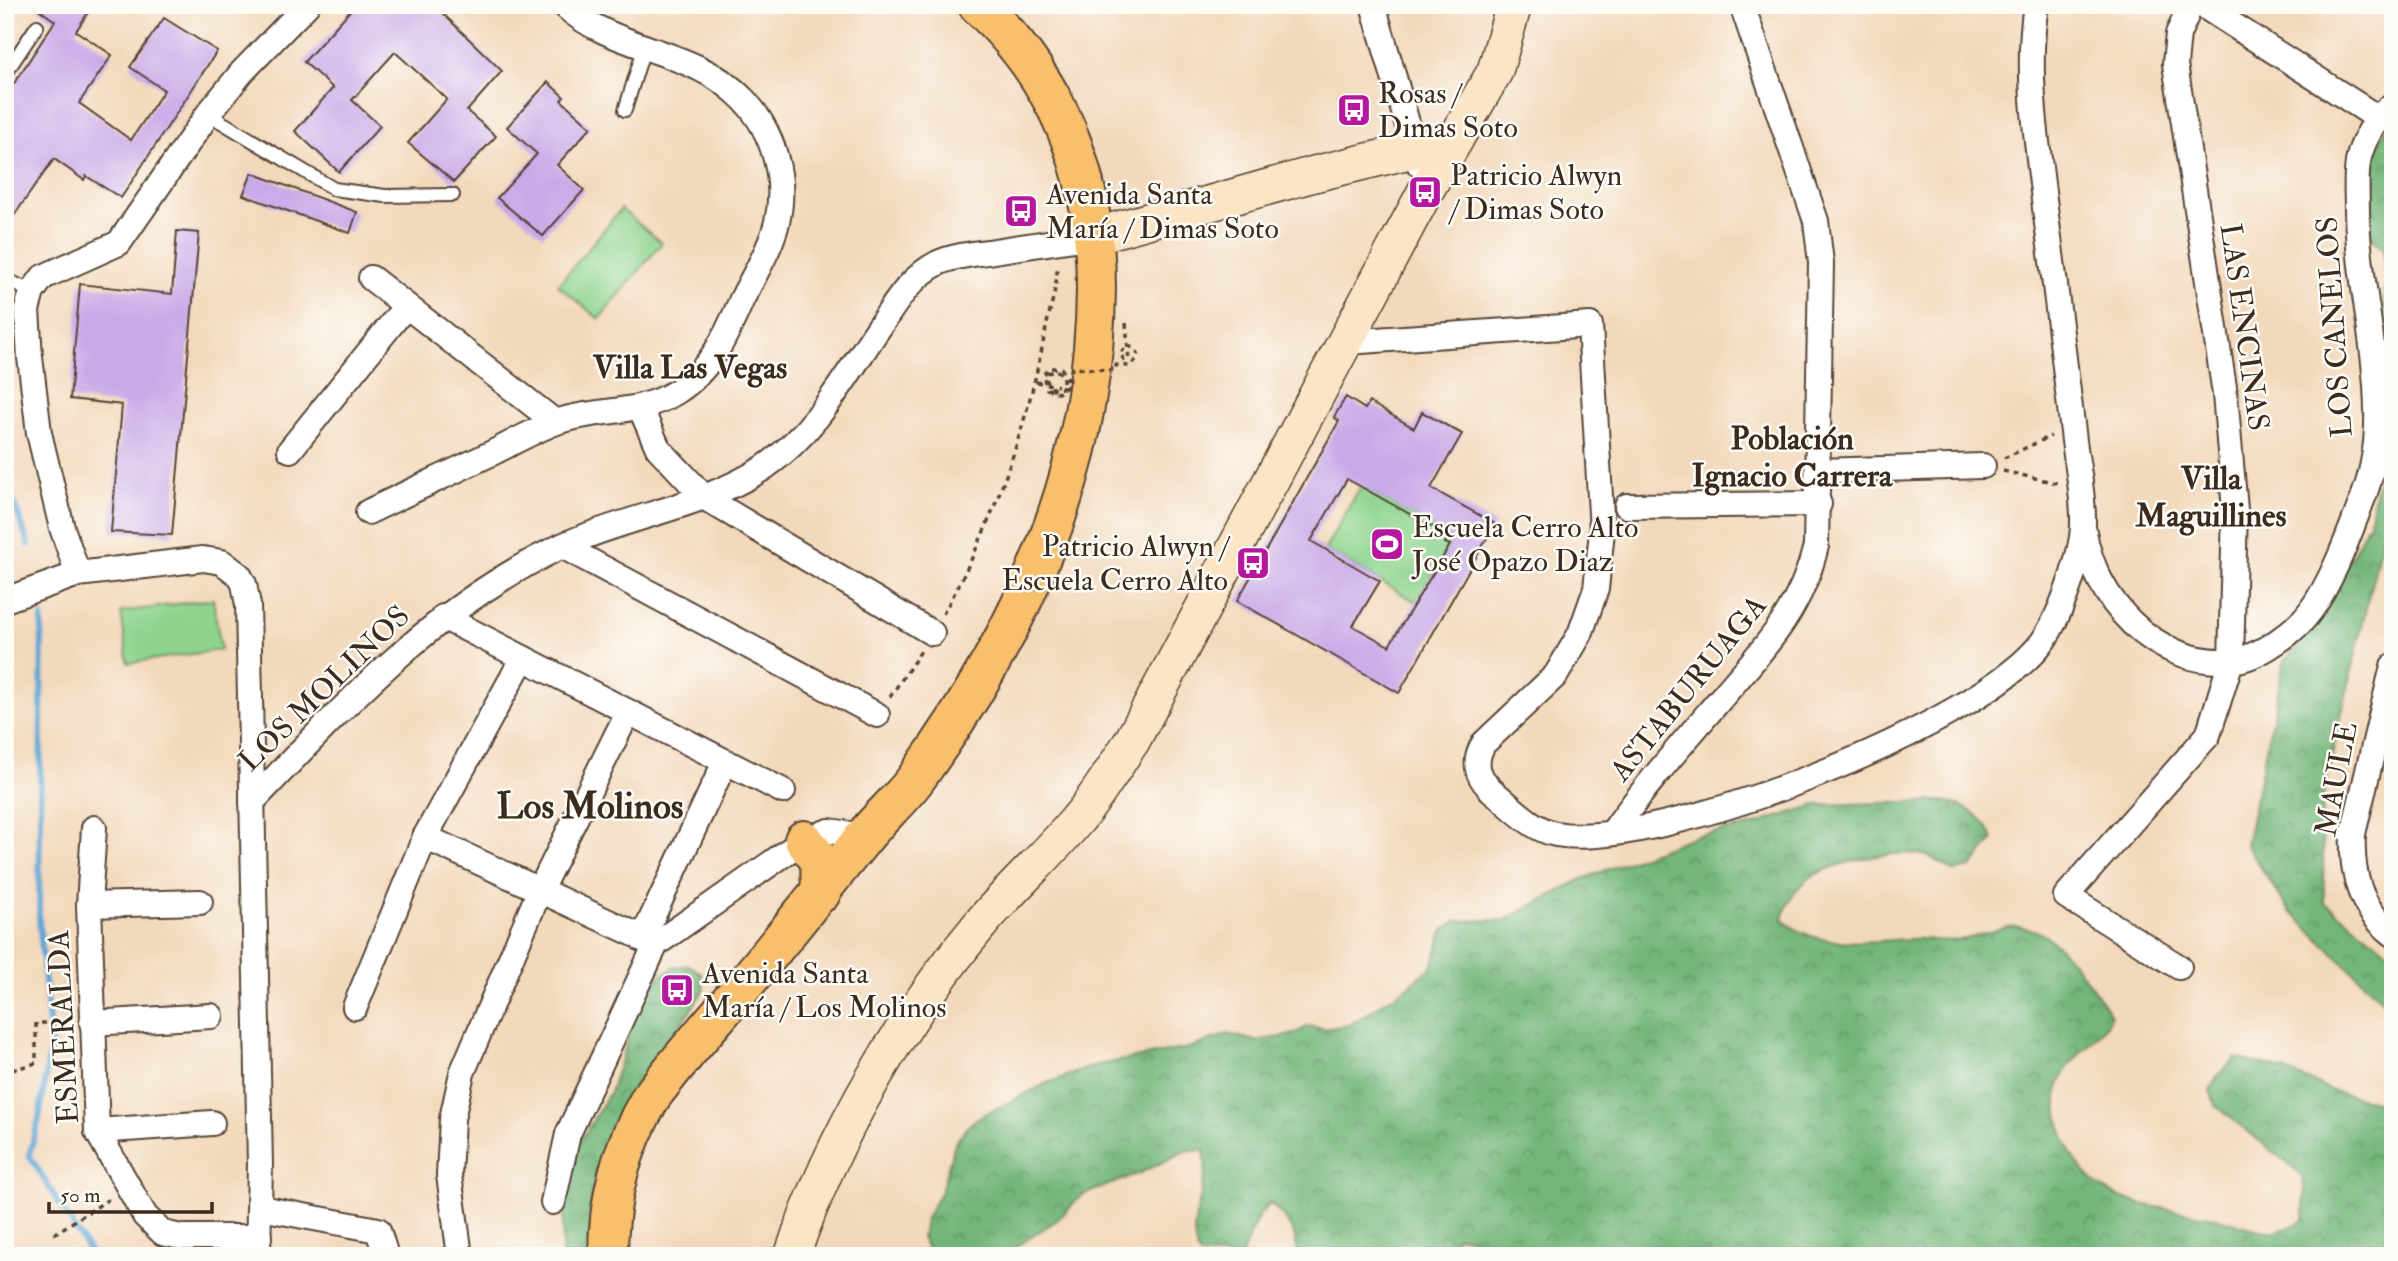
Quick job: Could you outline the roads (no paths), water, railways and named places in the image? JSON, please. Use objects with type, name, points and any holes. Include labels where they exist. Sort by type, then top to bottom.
[{"type":"main road","points":[[608,1256],[610,1210],[617,1173],[637,1121],[651,1097],[821,893],[865,836],[913,782],[969,699],[1013,623],[1052,535],[1068,489],[1088,394],[1096,309],[1094,236],[1085,177],[1065,120],[1035,67],[978,5]]},
{"type":"main road","points":[[804,840],[820,861],[823,882],[821,893]]},
{"type":"street","points":[[78,575],[62,528],[39,433],[27,310],[32,292],[43,277],[120,243],[208,114],[242,72],[307,5]]},
{"type":"street","points":[[1373,5],[1416,148],[1425,192]]},
{"type":"street","points":[[792,1256],[841,1142],[918,1009],[984,920],[1079,819],[1132,741],[1425,192],[1495,71],[1514,5]]},
{"type":"street","name":"ASTABURUAGA","points":[[1612,833],[1647,783],[1786,621],[1811,566],[1819,504],[1819,236],[1772,86],[1742,5]]},
{"type":"street","points":[[2036,5],[2032,41],[2038,146],[2087,547],[2101,585],[2126,618],[2142,632],[2178,652],[2231,661],[2208,735],[2066,896],[2179,967]]},
{"type":"street","name":"LAS ENCINAS","points":[[2191,5],[2178,34],[2175,64],[2225,394],[2235,510],[2231,661]]},
{"type":"street","points":[[2202,5],[2386,111]]},
{"type":"street","points":[[368,512],[555,422],[640,407],[675,393],[690,382],[718,351],[777,225],[781,187],[771,141],[745,101],[716,77],[645,45],[580,10]]},
{"type":"street","name":"LOS CANELOS","points":[[2231,661],[2265,649],[2303,620],[2328,581],[2369,479],[2377,411],[2370,334],[2358,256],[2357,170],[2364,143],[2386,111]]},
{"type":"street","points":[[1094,236],[1416,148],[1455,140]]},
{"type":"street","name":"LOS MOLINOS","points":[[259,1246],[261,1208],[252,802],[379,670],[443,617],[511,573],[562,546],[625,520],[705,498],[750,477],[802,436],[903,292],[926,270],[956,257],[1094,236]]},
{"type":"street","points":[[371,278],[555,422]]},
{"type":"street","points":[[290,450],[406,306]]},
{"type":"street","points":[[1347,342],[1590,325],[1602,531],[1596,589],[1580,634],[1556,675],[1484,743],[1477,766],[1479,775],[1490,789],[1528,821],[1551,834],[1577,836],[1612,833],[1705,813],[1858,759],[1945,716],[2000,681],[2034,653],[2054,624],[2066,595],[2084,526]]},
{"type":"street","points":[[640,407],[658,449],[705,498],[932,633]]},
{"type":"street","points":[[1818,471],[1983,466]]},
{"type":"street","points":[[1627,506],[1819,504]]},
{"type":"street","points":[[562,546],[877,715]]},
{"type":"street","points":[[5,600],[78,575],[203,559],[222,562],[239,575],[244,584],[248,605],[252,802]]},
{"type":"street","points":[[443,617],[783,791]]},
{"type":"street","points":[[355,1007],[425,837],[523,658]]},
{"type":"street","name":"MAULE","points":[[2393,666],[2353,834],[2352,851],[2354,871],[2367,909],[2393,934]]},
{"type":"street","points":[[460,1256],[449,1175],[456,1096],[469,1050],[539,892],[628,712]]},
{"type":"street","points":[[553,1202],[569,1134],[725,762]]},
{"type":"street","name":"ESMERALDA","points":[[94,828],[89,905],[97,1131],[145,1216],[155,1228],[172,1236],[259,1246]]},
{"type":"street","points":[[649,941],[804,840],[829,831],[865,836]]},
{"type":"street","points":[[425,837],[649,941]]},
{"type":"street","points":[[89,905],[200,902]]},
{"type":"street","points":[[92,1023],[211,1016]]},
{"type":"street","points":[[97,1131],[212,1123]]},
{"type":"street","points":[[261,1208],[378,1230],[386,1256]]},
{"type":"lane","points":[[5,74],[37,26]]},
{"type":"lane","points":[[625,110],[645,45]]},
{"type":"lane","points":[[208,114],[334,189],[385,196],[453,195]]},
{"type":"lane","points":[[5,279],[32,292]]},
{"type":"waterway","points":[[5,478],[29,545]]},
{"type":"waterway","points":[[42,617],[39,920],[51,1043],[39,1119],[29,1155],[92,1256]]},
{"type":"place","name":"Rosas / Dimas Soto","points":[[1354,110]]},
{"type":"place","name":"Patricio Alwyn / Dimas Soto","points":[[1425,192]]},
{"type":"place","name":"Avenida Santa María / Dimas Soto","points":[[1021,211]]},
{"type":"place","name":"Escuela Cerro Alto José Opazo Diaz","points":[[1387,544]]},
{"type":"place","name":"Patricio Alwyn / Escuela Cerro Alto","points":[[1253,563]]},
{"type":"place","name":"Avenida Santa María / Los Molinos","points":[[677,990]]},
{"type":"district","name":"Villa Las Vegas","points":[[690,367]]},
{"type":"district","name":"Población Ignacio Carrera","points":[[1792,456]]},
{"type":"district","name":"Villa Maguillines","points":[[2211,496]]},
{"type":"district","name":"Los Molinos","points":[[590,805]]}]
